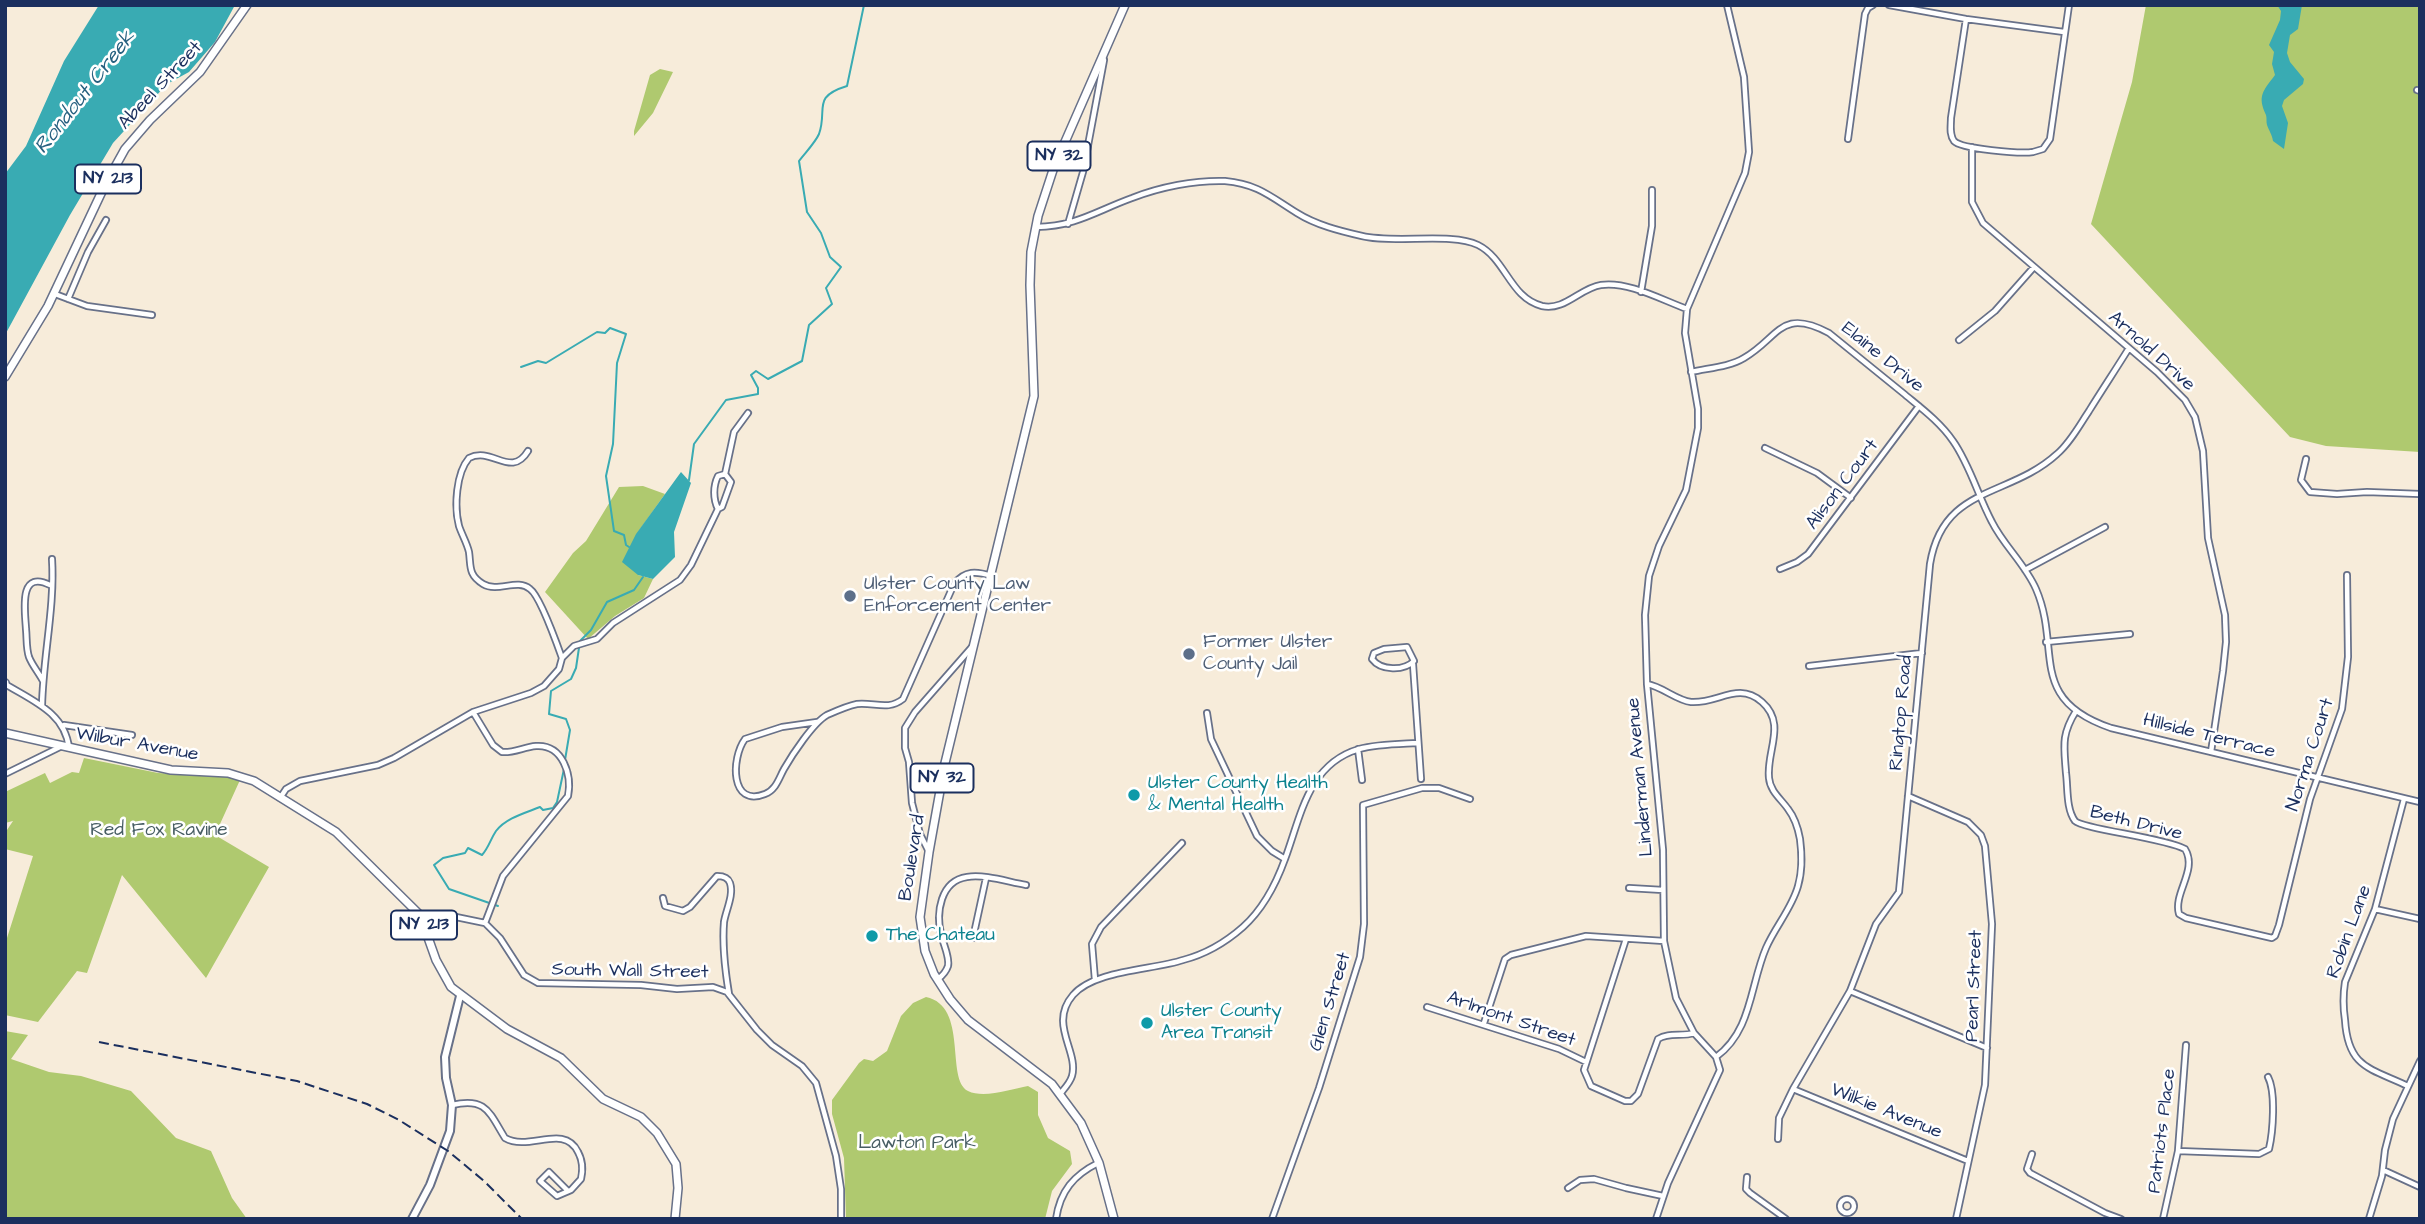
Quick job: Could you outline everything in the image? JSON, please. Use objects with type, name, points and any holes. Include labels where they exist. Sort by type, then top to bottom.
[{"type":"main road","name":"Abeel Street","points":[[5,377],[54,293],[125,149],[150,120],[200,72],[247,5]]},
{"type":"main road","name":"NY 32","points":[[1035,227],[1054,167],[1125,5]]},
{"type":"main road","name":"Boulevard","points":[[1035,227],[1031,252],[1034,396],[945,763],[920,917],[925,951],[937,980],[950,999],[968,1020],[1052,1084],[1081,1123],[1099,1163],[1114,1219]]},
{"type":"main road","name":"Wilbur Avenue","points":[[5,733],[171,771],[228,772],[254,781],[344,839],[420,916],[441,973],[460,996],[507,1029],[561,1058],[603,1099],[641,1117],[657,1133],[676,1164],[678,1188],[675,1219]]},
{"type":"street","name":"Linderman Avenue","points":[[1716,1057],[1694,1033],[1676,998],[1664,941],[1662,835],[1647,684],[1645,615],[1649,576],[1659,546],[1686,490],[1694,454],[1698,409],[1686,348],[1686,312],[1745,173],[1749,153],[1744,77],[1727,5]]},
{"type":"street","points":[[1848,139],[1865,14],[1873,5]]},
{"type":"street","points":[[1889,5],[2064,32]]},
{"type":"street","points":[[1966,19],[1950,134],[1958,144],[2027,153],[2039,151],[2048,144],[2069,5]]},
{"type":"street","points":[[1069,224],[1083,172],[1105,52]]},
{"type":"street","name":"Arnold Drive","points":[[1972,147],[1972,195],[1975,209],[1983,223],[2129,348],[2189,405],[2195,417],[2203,451],[2208,538],[2225,615],[2226,642],[2211,752]]},
{"type":"street","points":[[1035,227],[1069,224],[1146,193],[1224,181],[1253,186],[1269,193],[1310,220],[1363,236],[1387,240],[1452,240],[1475,244],[1492,256],[1524,297],[1543,306],[1559,306],[1587,289],[1604,284],[1641,292],[1686,312]]},
{"type":"street","points":[[1641,292],[1652,226],[1652,190]]},
{"type":"street","points":[[68,299],[88,252],[106,220]]},
{"type":"street","points":[[1959,340],[1995,311],[2034,267]]},
{"type":"street","points":[[54,293],[87,306],[152,316]]},
{"type":"street","name":"Elaine Drive","points":[[1691,372],[1742,360],[1781,328],[1794,324],[1809,324],[1829,333],[1919,406],[1951,437],[1958,448],[1979,496],[2004,542],[2036,590],[2054,682],[2067,703],[2076,711]]},
{"type":"street","name":"Ringtop Road","points":[[1778,1139],[1779,1118],[1793,1088],[1850,991],[1876,924],[1899,892],[1930,564],[1935,543],[1948,518],[1960,506],[2032,471],[2057,454],[2073,435],[2129,348]]},
{"type":"street","name":"Alison Court","points":[[1780,569],[1808,554],[1919,406]]},
{"type":"street","points":[[280,798],[286,789],[300,780],[378,765],[473,712],[531,693],[544,685],[559,669],[562,658],[574,646],[597,639],[613,623],[680,580],[691,565],[718,509],[722,507],[731,482],[725,474],[734,432],[748,413]]},
{"type":"street","points":[[1765,448],[1817,473],[1851,498]]},
{"type":"street","points":[[528,451],[514,464],[484,455],[469,458],[462,474],[457,512],[470,554],[468,565],[473,574],[490,588],[528,586],[538,600],[562,658]]},
{"type":"street","points":[[2306,459],[2301,480],[2310,492],[2420,494]]},
{"type":"street","points":[[718,509],[715,500],[716,479],[725,474]]},
{"type":"street","points":[[2025,570],[2105,527]]},
{"type":"street","points":[[42,706],[52,559]]},
{"type":"street","points":[[817,722],[782,727],[745,739],[736,754],[734,767],[742,790],[755,796],[768,793],[778,782],[793,754],[817,722],[825,716],[855,705],[889,707],[903,699],[954,584],[965,574],[972,572],[992,576]]},
{"type":"street","name":"Norma Court","points":[[2272,938],[2275,936],[2310,799],[2342,709],[2346,690],[2347,575]]},
{"type":"street","points":[[44,683],[30,659],[24,603],[27,587],[31,583],[41,581],[51,586]]},
{"type":"street","points":[[2046,642],[2130,634]]},
{"type":"street","points":[[929,852],[915,819],[905,728],[915,712],[975,644]]},
{"type":"street","points":[[1413,664],[1382,668],[1377,666],[1372,655],[1384,649],[1407,647],[1413,656],[1421,779]]},
{"type":"street","points":[[1810,666],[1922,653]]},
{"type":"street","points":[[5,684],[42,706],[63,724],[67,733],[65,748],[5,774]]},
{"type":"street","points":[[1647,684],[1663,688],[1690,702],[1737,692],[1748,694],[1764,704],[1774,722],[1775,739],[1769,780],[1775,793],[1793,816],[1800,837],[1801,867],[1798,886],[1765,950],[1751,1002],[1741,1027],[1730,1044],[1716,1057],[1720,1070],[1717,1080],[1677,1161],[1656,1219]]},
{"type":"street","name":"Hillside Terrace","points":[[2076,711],[2095,722],[2111,727],[2420,803]]},
{"type":"street","name":"Beth Drive","points":[[2076,711],[2065,730],[2063,743],[2070,810],[2077,823],[2185,849],[2190,860],[2178,904],[2179,914],[2186,918],[2272,938]]},
{"type":"street","points":[[420,916],[456,917],[485,922],[503,876],[568,796],[570,785],[566,767],[557,754],[544,747],[534,746],[509,752],[498,750],[473,712]]},
{"type":"street","points":[[1207,713],[1211,739],[1257,836],[1285,859]]},
{"type":"street","points":[[63,724],[132,735]]},
{"type":"street","points":[[1060,1094],[1073,1075],[1062,1017],[1065,1007],[1077,990],[1095,980],[1184,960],[1214,948],[1232,936],[1254,916],[1271,892],[1308,793],[1334,762],[1358,749],[1417,743]]},
{"type":"street","points":[[1358,749],[1362,780]]},
{"type":"street","name":"Glen Street","points":[[1272,1219],[1319,1088],[1360,957],[1364,930],[1363,804],[1423,788],[1439,788],[1470,799]]},
{"type":"street","name":"Pearl Street","points":[[1908,796],[1968,822],[1981,835],[1985,846],[1992,924],[1985,1085],[1956,1219]]},
{"type":"street","name":"Robin Lane","points":[[2404,799],[2375,909],[2345,982],[2343,994],[2347,1040],[2356,1059],[2408,1086]]},
{"type":"street","points":[[1095,980],[1093,944],[1101,927],[1182,843]]},
{"type":"street","points":[[663,898],[666,906],[683,911],[690,907],[717,876],[726,877],[729,881],[731,887],[724,921],[729,995]]},
{"type":"street","points":[[937,980],[945,972],[948,962],[939,915],[942,897],[951,884],[966,877],[1026,885]]},
{"type":"street","points":[[973,938],[986,878]]},
{"type":"street","points":[[1629,888],[1663,890]]},
{"type":"street","points":[[2375,909],[2420,919]]},
{"type":"street","name":"South Wall Street","points":[[485,922],[500,937],[524,975],[538,983],[641,985],[677,989],[713,987],[729,995],[765,1037],[802,1066],[816,1083],[836,1156],[841,1189],[841,1219]]},
{"type":"street","points":[[1484,1024],[1507,957],[1536,947],[1586,936],[1664,941]]},
{"type":"street","points":[[1626,939],[1584,1070],[1591,1086],[1625,1101],[1631,1101],[1638,1094],[1658,1039],[1694,1033]]},
{"type":"street","points":[[1850,991],[1987,1048]]},
{"type":"street","points":[[412,1219],[430,1185],[446,1142],[452,1105],[445,1057],[460,996]]},
{"type":"street","name":"Arlmont Street","points":[[1427,1007],[1559,1049],[1586,1062]]},
{"type":"street","name":"Patriots Place","points":[[2163,1219],[2178,1151],[2186,1045]]},
{"type":"street","points":[[2369,1219],[2383,1170],[2393,1119],[2420,1061]]},
{"type":"street","points":[[2178,1151],[2259,1154],[2269,1149],[2272,1131],[2272,1084],[2268,1077]]},
{"type":"street","name":"Wilkie Avenue","points":[[1793,1088],[1968,1161]]},
{"type":"street","points":[[452,1105],[477,1102],[485,1107],[505,1138],[510,1141],[526,1143],[553,1138],[571,1143],[577,1149],[583,1170],[581,1179],[568,1191],[557,1196],[540,1181],[549,1172],[568,1191]]},
{"type":"street","points":[[2032,1154],[2027,1169],[2030,1172],[2119,1218]]},
{"type":"street","points":[[1056,1219],[1067,1187],[1085,1170],[1099,1163]]},
{"type":"street","points":[[2383,1170],[2420,1187]]},
{"type":"street","points":[[1747,1177],[1746,1189],[1750,1194],[1786,1219]]},
{"type":"street","points":[[1568,1188],[1580,1180],[1594,1179],[1663,1196]]},
{"type":"street","points":[[1846,1219],[1848,1213]]},
{"type":"green space","points":[[2146,5],[2420,5],[2420,452],[2326,446],[2290,437],[2091,224],[2132,82]]},
{"type":"green space","points":[[660,69],[673,72],[653,113],[634,136],[650,75]]},
{"type":"green space","points":[[643,486],[665,494],[638,532],[638,575],[653,579],[644,598],[615,616],[588,639],[545,592],[573,553],[586,541],[619,487]]},
{"type":"green space","name":"Red Fox Ravine","points":[[84,758],[158,773],[240,780],[215,835],[269,867],[206,978],[122,875],[87,973],[77,971],[38,1022],[5,1015],[5,938],[33,856],[5,849],[7,830],[13,821],[5,823],[5,792],[45,773],[50,783],[72,772],[79,773]]},
{"type":"green space","name":"Lawton Park","points":[[926,997],[939,1003],[947,1014],[952,1028],[961,1084],[968,1091],[982,1094],[1028,1086],[1038,1092],[1038,1115],[1048,1138],[1070,1151],[1072,1164],[1052,1191],[1045,1219],[846,1219],[844,1158],[832,1114],[832,1100],[859,1063],[864,1059],[873,1061],[887,1051],[901,1016],[913,1003]]},
{"type":"green space","points":[[5,1031],[28,1035],[11,1059],[49,1072],[81,1076],[131,1091],[176,1138],[211,1151],[232,1198],[247,1219],[5,1219]]},
{"type":"water","name":"Rondout Creek","points":[[99,5],[235,5],[215,42],[189,72],[167,84],[113,143],[70,215],[5,335],[5,174],[26,146],[64,61]]},
{"type":"water","points":[[2277,5],[2302,5],[2298,29],[2290,35],[2287,53],[2290,62],[2304,79],[2303,84],[2284,100],[2282,106],[2288,123],[2284,149],[2273,141],[2262,103],[2265,90],[2275,75],[2272,64],[2274,52],[2269,45],[2280,20],[2281,11]]},
{"type":"water","points":[[681,472],[691,483],[674,532],[675,557],[653,579],[638,575],[622,562],[636,534]]},
{"type":"waterway","points":[[689,480],[694,444],[726,400],[758,394],[751,375],[756,371],[768,379],[802,361],[809,325],[832,304],[826,288],[841,267],[830,257],[821,233],[807,212],[799,161],[819,134],[825,99],[836,90],[847,86],[864,5]]},
{"type":"waterway","points":[[521,367],[538,361],[546,363],[597,332],[605,333],[610,328],[626,334],[617,363],[613,444],[606,476],[614,531],[624,535],[629,547]]},
{"type":"waterway","points":[[565,760],[570,730],[566,719],[549,714],[551,691],[571,679],[576,668],[580,641],[591,630],[607,602],[634,590],[643,577]]},
{"type":"waterway","points":[[498,906],[449,889],[434,865],[443,858],[465,853],[468,848],[482,855],[496,831],[505,823],[540,807],[543,810],[553,808],[557,802],[564,769]]},
{"type":"railway","points":[[99,1042],[297,1081],[367,1104],[399,1120],[448,1151],[484,1181],[522,1219]]},
{"type":"place","name":"Ulster County Law Enforcement Center","points":[[850,596]]},
{"type":"place","name":"Former Ulster County Jail","points":[[1189,654]]},
{"type":"place","name":"Ulster County Health & Mental Health","points":[[1134,795]]},
{"type":"place","name":"The Chateau","points":[[872,936]]},
{"type":"place","name":"Ulster County Area Transit","points":[[1147,1023]]}]
